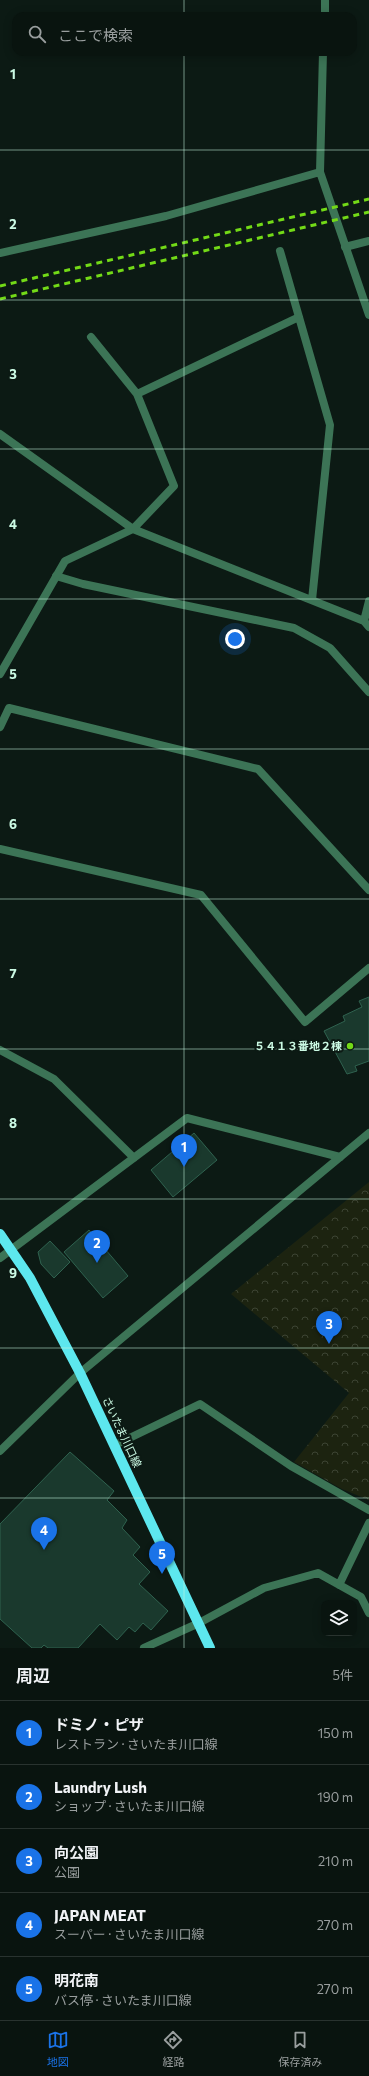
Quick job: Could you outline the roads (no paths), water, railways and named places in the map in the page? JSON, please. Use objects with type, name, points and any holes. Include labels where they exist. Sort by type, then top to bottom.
[{"type":"main road","name":"さいたま川口線","points":[[0,1234],[30,1278],[80,1373],[210,1648]]},
{"type":"street","points":[[325,0],[325,12]]},
{"type":"street","points":[[324,56],[320,172],[369,316]]},
{"type":"street","points":[[0,253],[166,216],[320,172]]},
{"type":"street","points":[[345,247],[369,241]]},
{"type":"street","points":[[280,251],[330,424],[312,600]]},
{"type":"street","points":[[137,394],[299,317]]},
{"type":"street","points":[[0,674],[65,561],[133,529],[174,486],[137,394],[91,337]]},
{"type":"street","points":[[0,434],[133,529],[312,600],[367,624],[369,601]]},
{"type":"street","points":[[56,576],[84,584],[294,628],[330,648],[369,692]]},
{"type":"street","points":[[0,727],[9,708],[258,769],[369,890]]},
{"type":"street","points":[[0,849],[201,895],[305,1022],[369,968]]},
{"type":"street","points":[[0,1050],[54,1079],[134,1158]]},
{"type":"street","points":[[0,1258],[187,1118],[340,1157]]},
{"type":"street","points":[[0,1451],[80,1373],[369,1133]]},
{"type":"street","points":[[115,1445],[200,1404],[291,1466],[369,1510]]},
{"type":"street","points":[[339,1585],[369,1523]]},
{"type":"street","points":[[144,1648],[198,1623],[264,1588],[318,1574],[361,1597],[369,1613]]},
{"type":"railway","points":[[0,286],[369,199]]},
{"type":"railway","points":[[0,299],[369,212]]},
{"type":"place","name":"５４１３番地２棟","points":[[350,1046]]},
{"type":"place","name":"ドミノ・ピザ","points":[[184,1167]]},
{"type":"place","name":"Laundry Lush","points":[[97,1263]]},
{"type":"place","name":"向公園","points":[[329,1344]]},
{"type":"place","name":"JAPAN MEAT","points":[[44,1550]]},
{"type":"place","name":"明花南","points":[[162,1574]]}]
